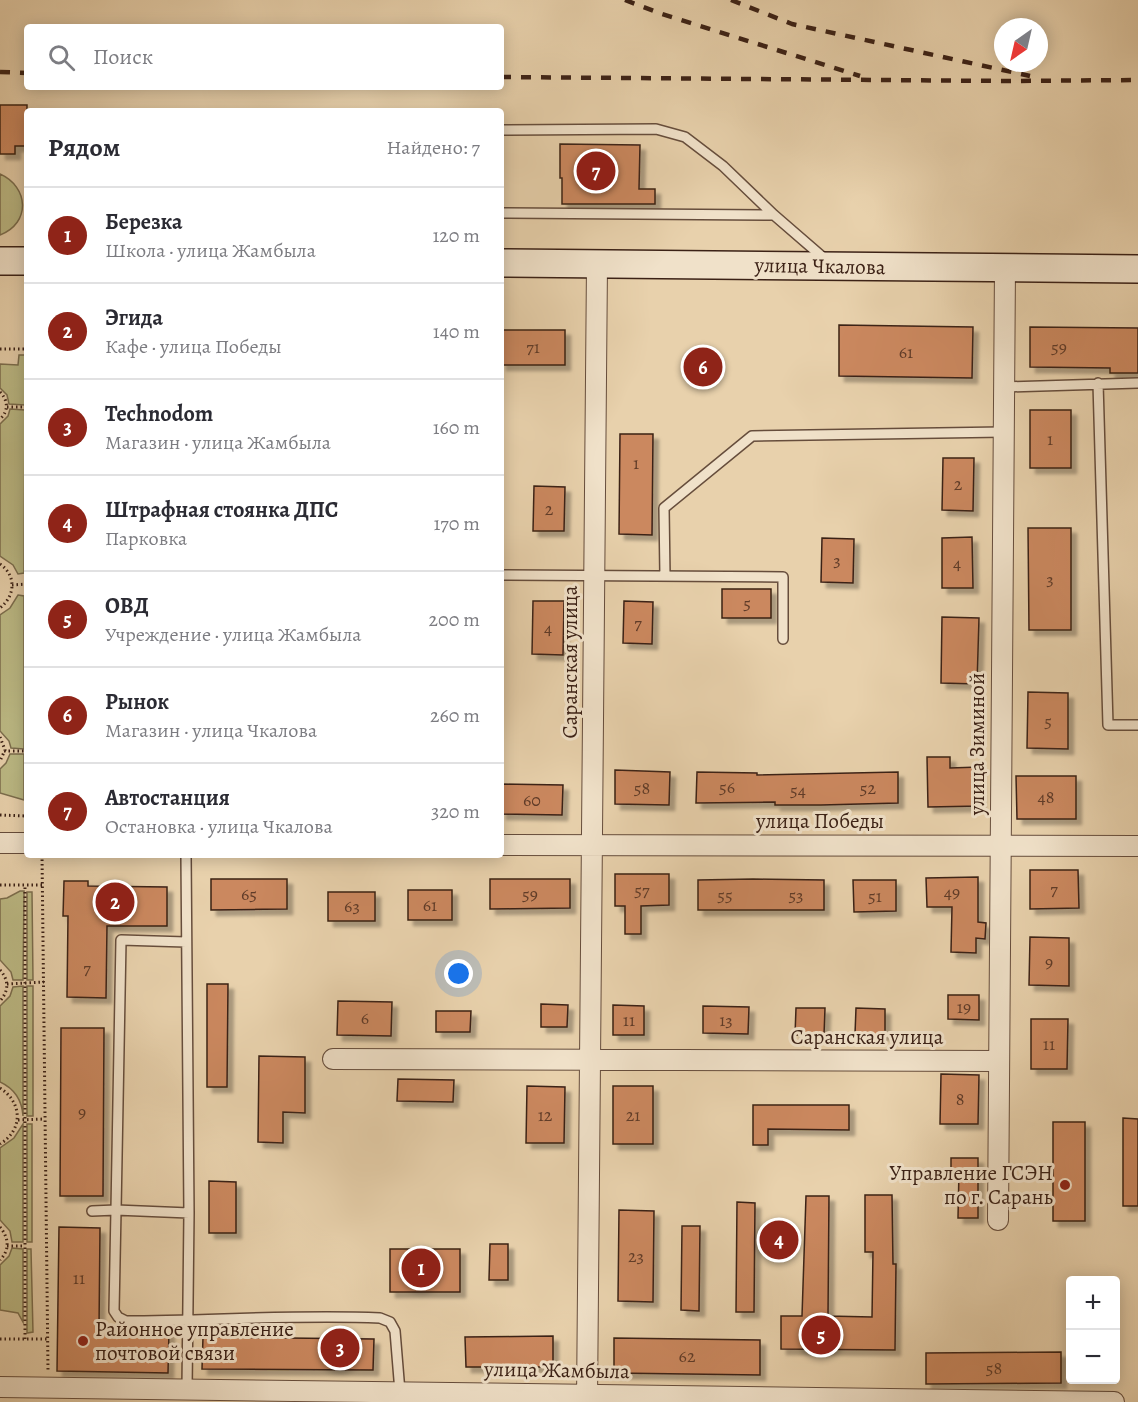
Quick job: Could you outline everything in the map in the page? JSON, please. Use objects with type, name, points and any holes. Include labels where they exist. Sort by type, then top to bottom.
[{"type":"main road","points":[[0,261],[24,261]]},
{"type":"main road","name":"улица Чкалова","points":[[504,263],[1138,270]]},
{"type":"street","name":"Саранская улица","points":[[588,1398],[597,264]]},
{"type":"street","name":"улица Зиминой","points":[[998,1220],[1005,267]]},
{"type":"street","points":[[0,843],[24,843]]},
{"type":"street","name":"улица Победы","points":[[504,845],[1138,846]]},
{"type":"street","name":"Саранская улица","points":[[333,1059],[999,1061]]},
{"type":"street","name":"улица Жамбыла","points":[[0,1387],[48,1387],[110,1395],[187,1389],[588,1398],[1114,1402]]},
{"type":"lane","points":[[504,130],[656,129],[685,137],[723,166],[774,215],[833,266]]},
{"type":"lane","points":[[504,213],[774,215]]},
{"type":"lane","points":[[1098,383],[1108,725],[1138,724]]},
{"type":"lane","points":[[1004,387],[1138,383]]},
{"type":"lane","points":[[665,576],[664,508],[752,436],[1003,432]]},
{"type":"lane","points":[[504,575],[783,577],[783,639]]},
{"type":"lane","points":[[186,858],[189,1213],[187,1389]]},
{"type":"lane","points":[[186,942],[121,940],[114,1311],[118,1317],[126,1321],[380,1318],[390,1322],[395,1331],[400,1392]]},
{"type":"lane","points":[[92,1211],[189,1213]]},
{"type":"path","points":[[0,349],[24,349]]},
{"type":"path","points":[[0,392],[5,398],[6,407],[0,419]]},
{"type":"path","points":[[6,407],[24,407]]},
{"type":"path","points":[[0,564],[9,573],[12,585],[10,597],[0,608]]},
{"type":"path","points":[[12,585],[24,584]]},
{"type":"path","points":[[0,737],[4,751],[0,761]]},
{"type":"path","points":[[4,751],[24,751]]},
{"type":"path","points":[[0,815],[24,816]]},
{"type":"path","points":[[42,858],[48,1387]]},
{"type":"path","points":[[0,885],[42,885]]},
{"type":"path","points":[[25,885],[25,1339]]},
{"type":"path","points":[[0,970],[7,984],[0,1001]]},
{"type":"path","points":[[7,984],[44,982]]},
{"type":"path","points":[[0,1088],[17,1107],[18,1120],[14,1132],[0,1144]]},
{"type":"path","points":[[18,1120],[45,1119]]},
{"type":"path","points":[[0,1227],[6,1234],[7,1246],[0,1260]]},
{"type":"path","points":[[7,1246],[25,1246]]},
{"type":"path","points":[[0,1339],[48,1339]]},
{"type":"shaded area","points":[[0,174],[17,187],[22,205],[17,222],[0,235]]},
{"type":"shaded area","points":[[19,355],[24,355],[24,405],[9,404],[7,395],[0,388],[0,364],[18,365]]},
{"type":"shaded area","points":[[10,409],[24,410],[24,573],[18,574],[13,565],[0,556],[0,424],[8,416]]},
{"type":"shaded area","points":[[18,595],[24,596],[24,749],[11,748],[9,741],[0,731],[0,615],[10,608]]},
{"type":"shaded area","points":[[10,754],[24,754],[24,800],[0,793],[0,769]]},
{"type":"shaded area","points":[[24,891],[23,980],[13,980],[11,972],[0,960],[0,899]]},
{"type":"shaded area","points":[[27,892],[32,892],[33,980],[27,980]]},
{"type":"shaded area","points":[[23,986],[23,1116],[17,1096],[0,1082],[0,1006],[10,996],[13,987]]},
{"type":"shaded area","points":[[27,986],[33,986],[33,1116],[27,1116]]},
{"type":"shaded area","points":[[23,1124],[23,1242],[12,1242],[10,1231],[0,1220],[0,1148],[14,1138]]},
{"type":"shaded area","points":[[27,1124],[32,1124],[32,1242],[27,1242]]},
{"type":"shaded area","points":[[12,1248],[23,1249],[23,1322],[18,1313],[0,1310],[0,1265],[9,1256]]},
{"type":"shaded area","points":[[27,1249],[31,1249],[33,1332],[27,1333]]},
{"type":"building","points":[[0,105],[27,105],[27,108],[24,108],[24,146],[15,146],[15,154],[0,154]]},
{"type":"building","points":[[560,144],[640,145],[639,189],[655,189],[655,204],[562,204]]},
{"type":"building","points":[[839,325],[973,327],[972,378],[839,376]]},
{"type":"building","points":[[1030,327],[1138,328],[1138,373],[1110,373],[1110,368],[1030,367]]},
{"type":"building","points":[[504,330],[565,330],[565,365],[504,365]]},
{"type":"building","points":[[1030,410],[1071,410],[1071,468],[1030,468]]},
{"type":"building","points":[[620,434],[653,434],[652,535],[619,534]]},
{"type":"building","points":[[943,458],[974,458],[973,511],[942,510]]},
{"type":"building","points":[[534,486],[565,487],[564,531],[533,531]]},
{"type":"building","points":[[1028,528],[1071,528],[1071,630],[1029,630]]},
{"type":"building","points":[[972,537],[973,588],[942,588],[942,538]]},
{"type":"building","points":[[822,538],[854,539],[853,583],[821,582]]},
{"type":"building","points":[[722,589],[771,589],[771,618],[722,618]]},
{"type":"building","points":[[533,601],[564,601],[563,655],[532,654]]},
{"type":"building","points":[[624,601],[653,602],[652,644],[623,643]]},
{"type":"building","points":[[942,617],[979,618],[977,684],[941,683]]},
{"type":"building","points":[[1028,692],[1068,693],[1068,749],[1027,748]]},
{"type":"building","points":[[927,757],[950,757],[950,768],[979,767],[980,806],[928,807]]},
{"type":"building","points":[[615,770],[670,772],[669,805],[615,804]]},
{"type":"building","points":[[697,772],[757,773],[757,775],[898,772],[898,803],[775,805],[775,802],[696,803]]},
{"type":"building","points":[[1016,776],[1076,776],[1076,819],[1017,819]]},
{"type":"building","points":[[504,784],[563,785],[562,815],[504,814]]},
{"type":"building","points":[[1030,870],[1078,870],[1079,908],[1030,909]]},
{"type":"building","points":[[615,874],[669,874],[669,905],[641,906],[641,934],[625,934],[625,906],[615,906]]},
{"type":"building","points":[[978,877],[978,922],[986,923],[985,939],[976,938],[976,953],[951,952],[952,907],[927,907],[926,878]]},
{"type":"building","points":[[211,879],[287,879],[287,909],[211,910]]},
{"type":"building","points":[[490,879],[570,879],[570,908],[490,909]]},
{"type":"building","points":[[698,880],[824,880],[824,910],[698,910]]},
{"type":"building","points":[[853,880],[896,880],[896,911],[854,912]]},
{"type":"building","points":[[64,881],[88,881],[88,886],[167,887],[167,926],[107,926],[106,998],[67,997],[68,916],[63,916]]},
{"type":"building","points":[[408,890],[452,890],[452,920],[408,920]]},
{"type":"building","points":[[328,892],[375,892],[375,921],[328,921]]},
{"type":"building","points":[[1030,937],[1069,938],[1069,986],[1029,985]]},
{"type":"building","points":[[207,984],[228,984],[227,1087],[207,1087]]},
{"type":"building","points":[[948,995],[979,995],[979,1020],[948,1019]]},
{"type":"building","points":[[338,1001],[392,1002],[391,1036],[337,1035]]},
{"type":"building","points":[[541,1004],[568,1005],[567,1027],[541,1027]]},
{"type":"building","points":[[613,1005],[644,1006],[644,1035],[613,1035]]},
{"type":"building","points":[[703,1006],[749,1007],[748,1034],[703,1033]]},
{"type":"building","points":[[796,1008],[825,1008],[824,1035],[795,1035]]},
{"type":"building","points":[[856,1008],[885,1009],[885,1035],[855,1034]]},
{"type":"building","points":[[436,1011],[471,1011],[470,1032],[436,1032]]},
{"type":"building","points":[[1031,1019],[1068,1019],[1067,1069],[1031,1069]]},
{"type":"building","points":[[61,1028],[104,1028],[103,1196],[60,1196]]},
{"type":"building","points":[[259,1056],[305,1057],[305,1113],[283,1112],[283,1143],[258,1142]]},
{"type":"building","points":[[941,1074],[979,1075],[978,1124],[940,1124]]},
{"type":"building","points":[[398,1079],[454,1080],[453,1102],[397,1101]]},
{"type":"building","points":[[527,1086],[565,1087],[564,1143],[526,1143]]},
{"type":"building","points":[[613,1086],[653,1086],[653,1144],[613,1144]]},
{"type":"building","points":[[753,1105],[849,1105],[849,1130],[768,1129],[768,1145],[753,1145]]},
{"type":"building","points":[[1123,1118],[1138,1119],[1138,1206],[1123,1206]]},
{"type":"building","points":[[1053,1122],[1085,1122],[1085,1221],[1053,1221]]},
{"type":"building","points":[[951,1158],[978,1158],[978,1218],[958,1218],[959,1171],[951,1172]]},
{"type":"building","points":[[209,1181],[236,1182],[236,1233],[209,1233]]},
{"type":"building","points":[[865,1195],[892,1195],[893,1264],[896,1264],[895,1350],[781,1349],[781,1316],[802,1316],[806,1196],[829,1196],[828,1316],[872,1317],[873,1252],[865,1252]]},
{"type":"building","points":[[737,1202],[755,1203],[754,1312],[736,1312]]},
{"type":"building","points":[[619,1210],[654,1211],[653,1302],[618,1301]]},
{"type":"building","points":[[682,1226],[700,1226],[699,1311],[681,1310]]},
{"type":"building","points":[[59,1227],[100,1228],[99,1329],[169,1330],[168,1373],[57,1371]]},
{"type":"building","points":[[490,1244],[508,1244],[508,1280],[489,1280]]},
{"type":"building","points":[[390,1249],[460,1249],[460,1292],[390,1292]]},
{"type":"building","points":[[553,1336],[553,1367],[466,1367],[465,1337]]},
{"type":"building","points":[[203,1337],[374,1339],[373,1370],[202,1369]]},
{"type":"building","points":[[614,1338],[760,1340],[760,1375],[614,1373]]},
{"type":"building","points":[[1061,1352],[1061,1383],[926,1384],[926,1353]]},
{"type":"railway","points":[[625,0],[662,14],[860,76]]},
{"type":"railway","points":[[731,0],[792,24],[1030,76]]},
{"type":"railway","points":[[0,72],[24,73]]},
{"type":"railway","points":[[504,77],[1138,80]]},
{"type":"place","name":"Автостанция","points":[[596,171]]},
{"type":"place","name":"Рынок","points":[[703,367]]},
{"type":"place","name":"Эгида","points":[[115,902]]},
{"type":"place","name":"Управление ГСЭН по г. Сарань","points":[[1065,1185]]},
{"type":"place","name":"Штрафная стоянка ДПС","points":[[779,1240]]},
{"type":"place","name":"Березка","points":[[421,1268]]},
{"type":"place","name":"ОВД","points":[[821,1335]]},
{"type":"place","name":"Районное управление почтовой связи","points":[[83,1341]]},
{"type":"place","name":"Technodom","points":[[340,1348]]}]
